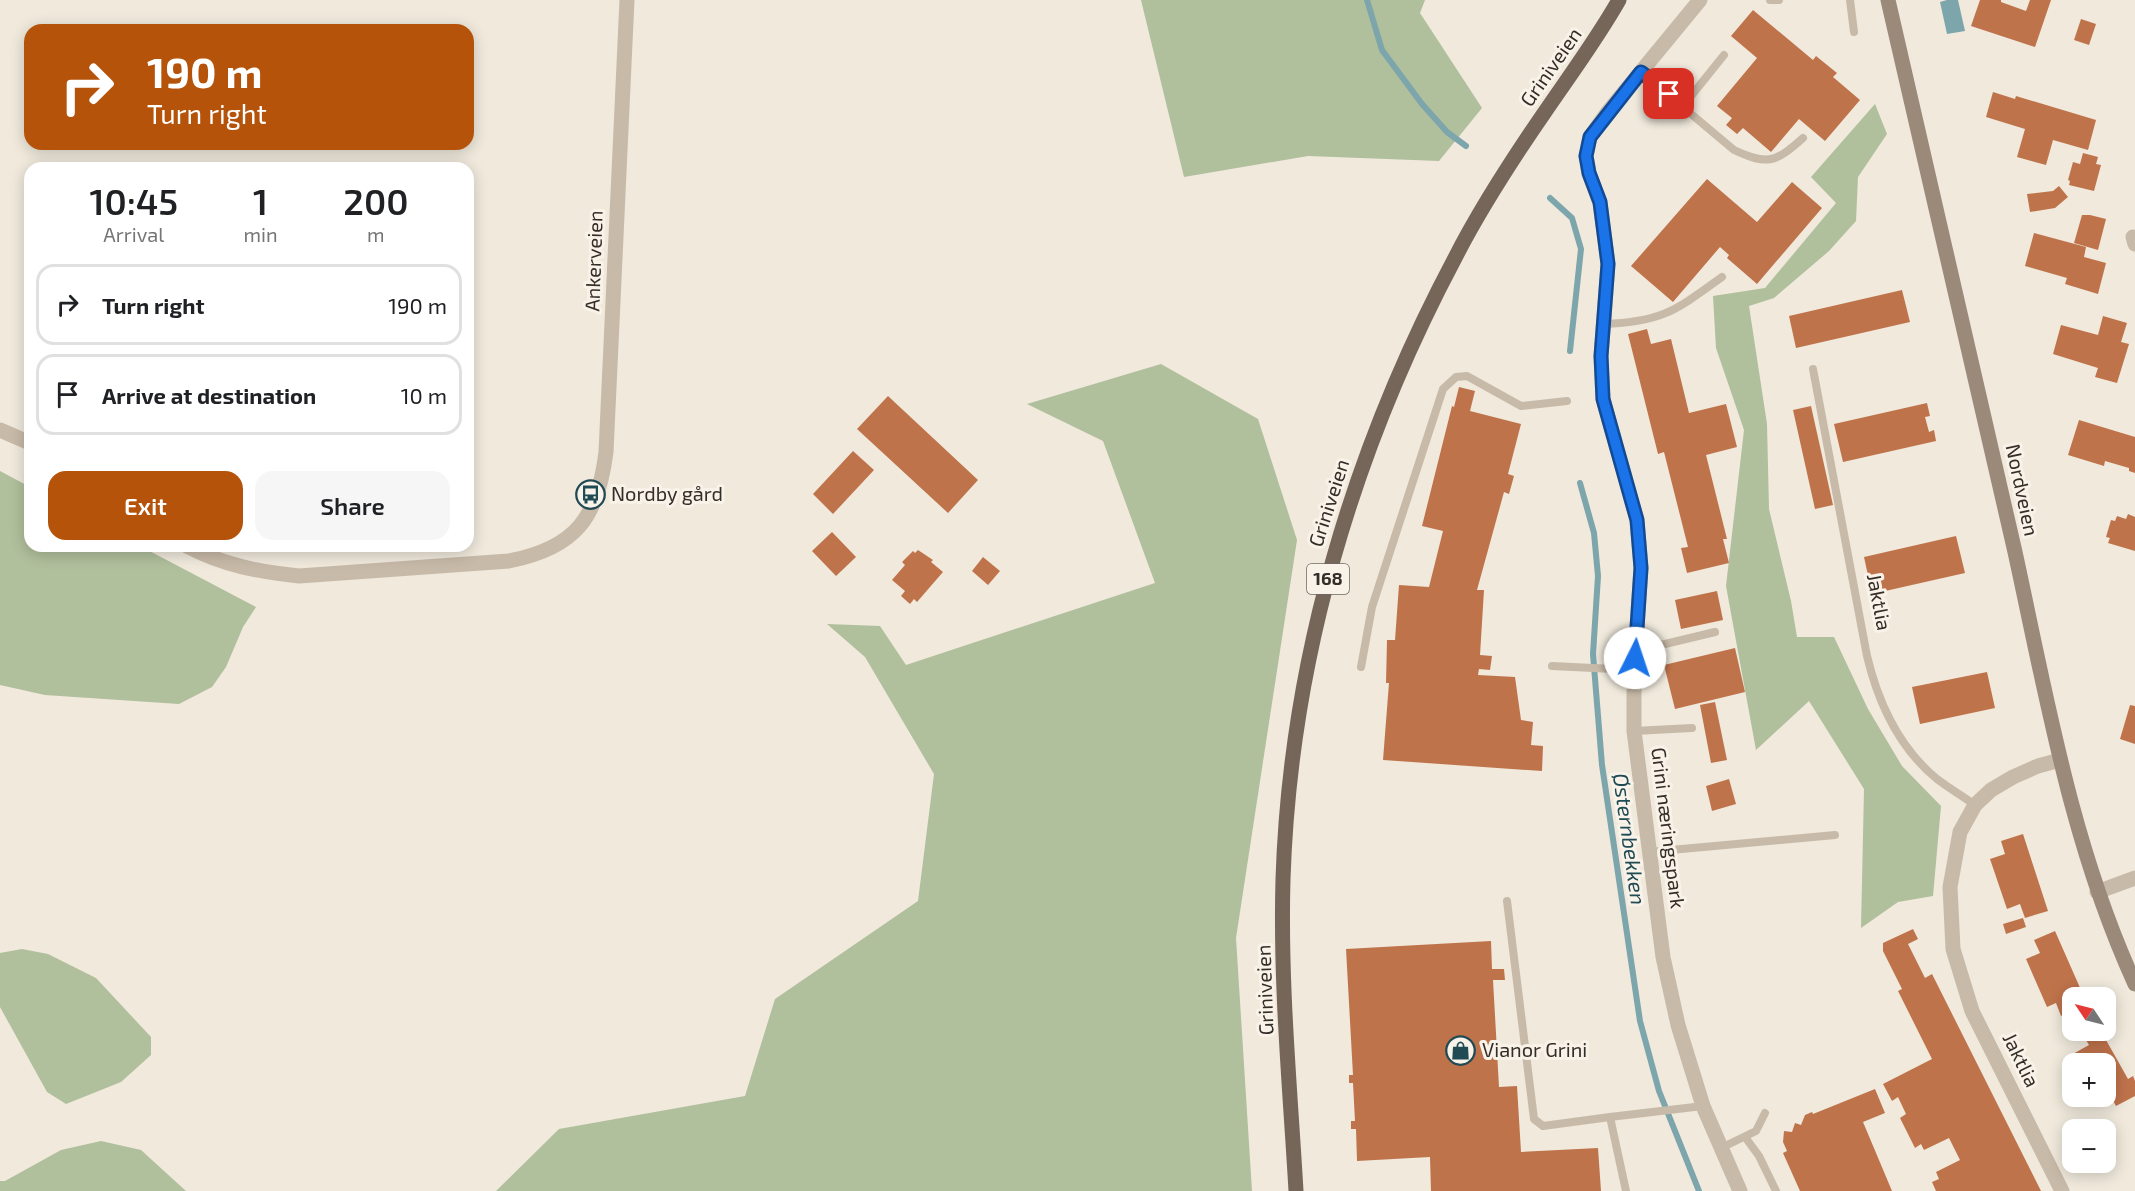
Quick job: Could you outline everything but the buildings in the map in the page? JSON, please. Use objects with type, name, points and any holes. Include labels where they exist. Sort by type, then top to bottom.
[{"type":"main road","name":"Griniveien","points":[[1296,1191],[1284,945],[1285,837],[1298,716],[1332,561],[1372,439],[1399,372],[1434,297],[1488,200],[1602,31],[1619,0]]},
{"type":"main road","name":"Griniveien","points":[[1602,31],[1630,0]]},
{"type":"main road","name":"Nordveien","points":[[1888,0],[2078,833],[2097,892],[2135,984]]},
{"type":"street","name":"Ankerveien","points":[[200,552],[218,560],[264,573],[299,576],[473,565],[526,557],[549,549],[569,539],[585,520],[599,493],[606,452],[627,0]]},
{"type":"street","name":"Grini næringspark","points":[[1700,0],[1590,137],[1586,156],[1589,173],[1600,202],[1608,264],[1601,356],[1603,399],[1637,520],[1641,568],[1635,645],[1634,731],[1663,957],[1678,1025],[1703,1106],[1740,1191]]},
{"type":"street","points":[[0,430],[24,440]]},
{"type":"street","name":"Jaktlia","points":[[2060,760],[2038,766],[2013,777],[1991,790],[1975,805],[1960,832],[1950,887],[1953,949],[1972,1011],[2062,1191]]},
{"type":"street","points":[[2097,892],[2135,878]]},
{"type":"lane","points":[[1770,0],[1779,0]]},
{"type":"lane","points":[[1850,0],[1854,32]]},
{"type":"lane","points":[[1683,106],[1724,55]]},
{"type":"lane","points":[[1641,72],[1734,150],[1760,160],[1774,161],[1803,138]]},
{"type":"lane","points":[[1604,324],[1636,323],[1664,316],[1722,277]]},
{"type":"lane","name":"Jaktlia","points":[[1813,369],[1868,656],[1879,696],[1888,717],[1907,748],[1936,778],[1975,805]]},
{"type":"lane","points":[[1361,667],[1372,607],[1443,389],[1456,377],[1467,376],[1521,406],[1567,401]]},
{"type":"lane","points":[[1635,645],[1665,644],[1715,632]]},
{"type":"lane","points":[[1552,666],[1576,669],[1634,670]]},
{"type":"lane","points":[[1634,731],[1692,728]]},
{"type":"lane","points":[[1649,852],[1835,835]]},
{"type":"lane","points":[[1508,902],[1534,1119],[1543,1126],[1703,1106]]},
{"type":"lane","points":[[1721,1148],[1756,1131],[1765,1113]]},
{"type":"lane","points":[[1610,1118],[1626,1191]]},
{"type":"lane","points":[[1745,1137],[1760,1156],[1776,1191]]},
{"type":"green space","points":[[1141,0],[1425,0],[1420,13],[1482,108],[1439,161],[1308,156],[1184,177]]},
{"type":"green space","points":[[1875,104],[1887,134],[1858,177],[1856,221],[1829,251],[1774,298],[1749,306],[1767,424],[1769,509],[1791,601],[1797,637],[1834,637],[1868,709],[1902,766],[1941,806],[1933,896],[1898,902],[1861,928],[1864,789],[1809,701],[1756,750],[1726,586],[1744,430],[1716,348],[1713,296],[1765,288],[1836,203],[1811,177]]},
{"type":"green space","points":[[1161,364],[1258,419],[1297,540],[1236,938],[1252,1191],[496,1191],[559,1129],[745,1096],[775,999],[918,901],[934,774],[865,657],[827,624],[880,626],[906,665],[1155,583],[1103,441],[1027,404]]},
{"type":"green space","points":[[0,471],[24,484],[24,552],[151,552],[256,607],[243,627],[226,667],[212,687],[179,704],[45,695],[0,685]]},
{"type":"green space","points":[[22,949],[48,954],[96,978],[151,1037],[151,1055],[121,1082],[66,1104],[47,1092],[0,1007],[0,953]]},
{"type":"green space","points":[[101,1141],[141,1150],[186,1191],[0,1191],[0,1181],[5,1181],[61,1150]]},
{"type":"water","points":[[1958,0],[1965,31],[1947,34],[1940,2]]},
{"type":"waterway","name":"Østernbekken","points":[[1367,0],[1382,50],[1422,104],[1447,132],[1466,146]]},
{"type":"waterway","name":"Østernbekken","points":[[1550,198],[1572,218],[1581,249],[1570,351]]},
{"type":"waterway","name":"Østernbekken","points":[[1580,483],[1594,533],[1598,576],[1593,654],[1602,765],[1640,1021],[1659,1091],[1699,1191]]},
{"type":"place","name":"Nordby gård","points":[[590,494]]},
{"type":"place","name":"Vianor Grini","points":[[1461,1050]]},
{"type":"route","points":[[1635,658],[1641,568],[1637,520],[1603,399],[1601,356],[1608,264],[1600,202],[1589,173],[1586,156],[1590,137],[1641,72],[1669,94]]}]
